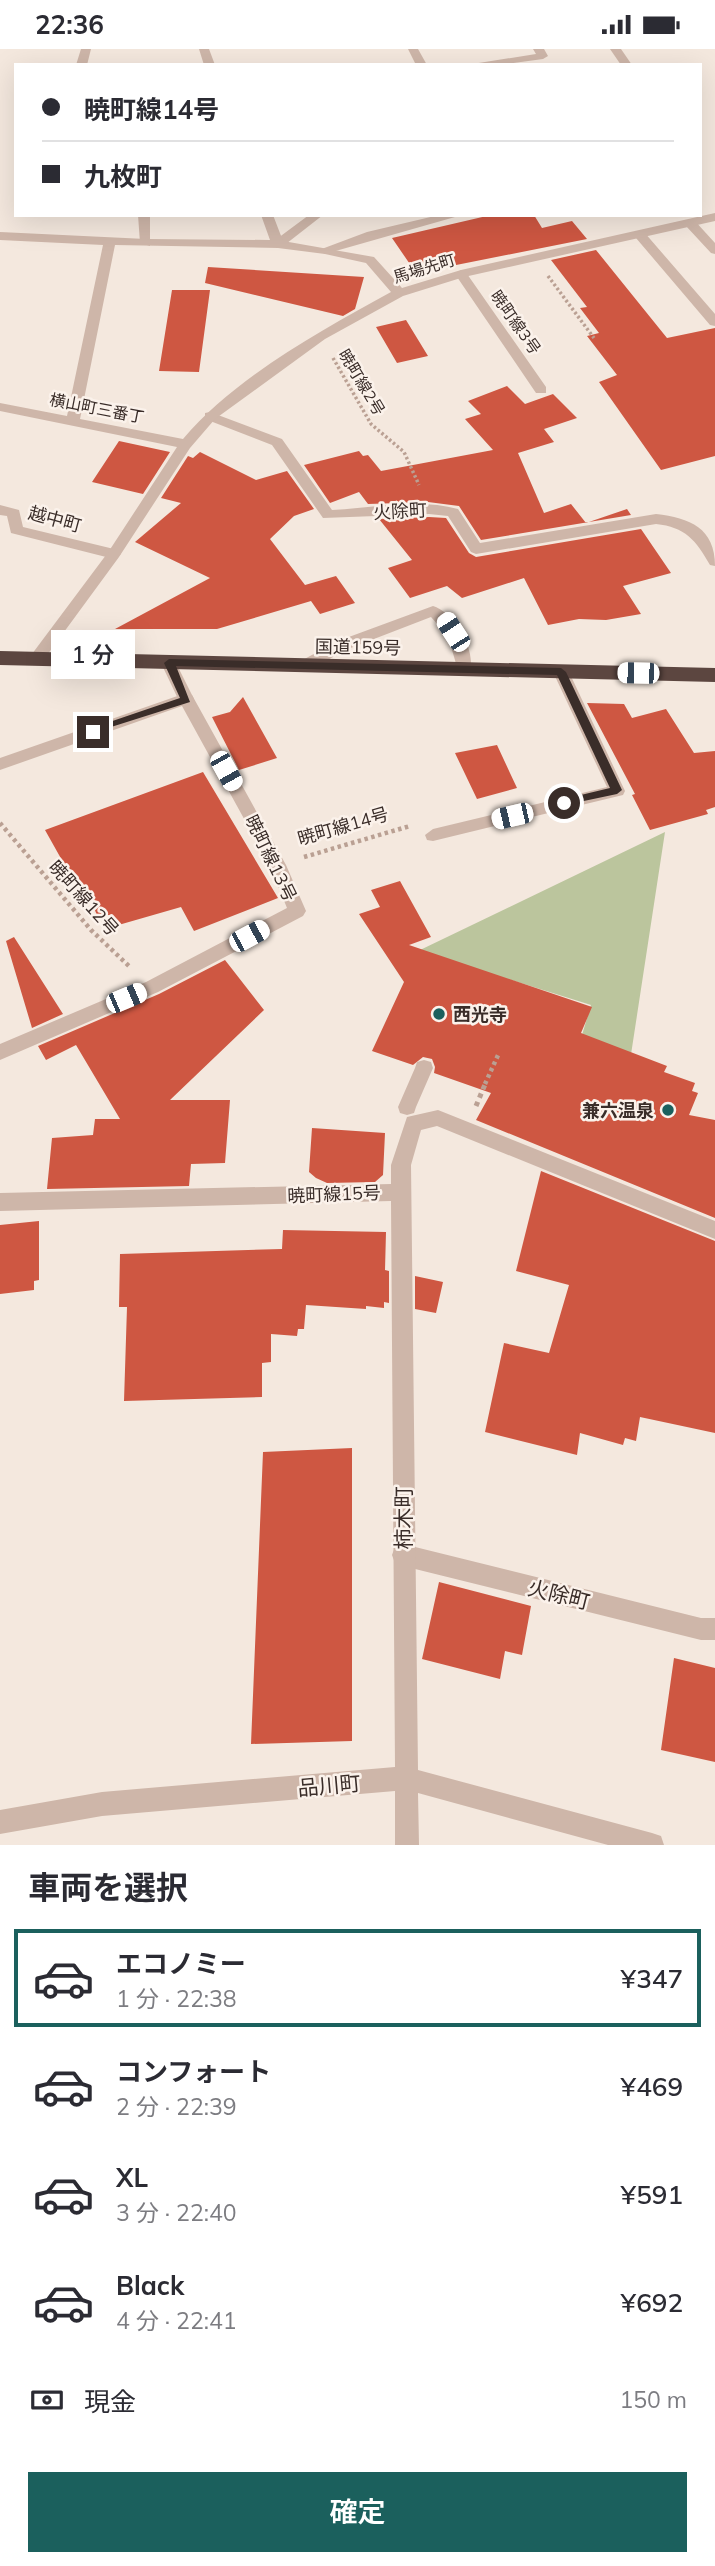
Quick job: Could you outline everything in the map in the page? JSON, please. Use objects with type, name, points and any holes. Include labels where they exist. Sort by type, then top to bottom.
[{"type":"highway","name":"国道159号","points":[[0,658],[715,675]]},
{"type":"street","points":[[487,63],[543,56],[538,49]]},
{"type":"street","points":[[144,217],[146,243]]},
{"type":"street","points":[[268,217],[278,244]]},
{"type":"street","points":[[278,244],[314,217]]},
{"type":"street","points":[[325,250],[371,235],[448,217]]},
{"type":"street","name":"馬場先町","points":[[37,658],[114,554],[187,444],[210,416],[320,336],[399,293],[461,274],[715,217]]},
{"type":"street","points":[[690,223],[715,250]]},
{"type":"street","points":[[640,235],[715,322]]},
{"type":"street","points":[[0,236],[146,243],[278,244],[325,250],[370,260],[399,293]]},
{"type":"street","points":[[73,422],[110,241]]},
{"type":"street","name":"暁町線3号","points":[[461,274],[541,390]]},
{"type":"street","name":"横山町三番丁","points":[[0,407],[187,444]]},
{"type":"street","name":"火除町","points":[[210,416],[277,442],[328,515],[429,509],[453,512],[476,549],[656,519],[675,520],[700,533],[715,561]]},
{"type":"street","name":"越中町","points":[[0,510],[14,513],[16,530],[114,554]]},
{"type":"street","points":[[302,667],[343,646],[433,611],[443,617],[463,647],[464,670]]},
{"type":"street","name":"暁町線13号","points":[[0,1052],[152,988],[297,911],[278,865],[186,699],[169,663]]},
{"type":"street","points":[[433,835],[617,790],[561,672]]},
{"type":"street","points":[[0,764],[186,699]]},
{"type":"street","points":[[407,1107],[424,1068]]},
{"type":"street","name":"暁町線15号","points":[[0,1202],[401,1192],[401,1165],[414,1123],[439,1118],[715,1230]]},
{"type":"street","name":"柿木町","points":[[401,1192],[407,1845]]},
{"type":"street","name":"火除町","points":[[403,1555],[701,1629],[715,1629]]},
{"type":"street","name":"品川町","points":[[0,1822],[102,1804],[405,1778],[652,1845]]},
{"type":"path","points":[[535,259],[594,338]]},
{"type":"path","name":"暁町線2号","points":[[320,336],[371,424],[404,453],[429,509]]},
{"type":"path","name":"暁町線12号","points":[[0,823],[91,930],[152,988]]},
{"type":"path","name":"暁町線14号","points":[[278,865],[412,825],[433,835]]},
{"type":"path","points":[[466,1129],[499,1053]]},
{"type":"green space","points":[[665,832],[630,1061],[579,1045],[591,1005],[418,951]]},
{"type":"building","points":[[482,217],[535,217],[542,228],[572,221],[587,239],[416,273],[392,238]]},
{"type":"building","points":[[596,250],[667,338],[715,328],[715,456],[661,470],[599,382],[617,375],[587,336],[599,333],[580,308],[587,307],[551,260]]},
{"type":"building","points":[[208,267],[364,277],[355,309],[343,316],[205,283]]},
{"type":"building","points":[[172,290],[210,290],[199,372],[159,371]]},
{"type":"building","points":[[406,320],[428,356],[397,363],[376,327]]},
{"type":"building","points":[[507,386],[525,404],[553,394],[577,418],[544,429],[554,442],[518,453],[544,513],[571,504],[586,523],[481,540],[459,506],[428,502],[368,504],[359,492],[330,503],[304,465],[359,451],[363,456],[368,455],[381,471],[493,450],[465,419],[481,414],[468,401]]},
{"type":"building","points":[[119,441],[170,452],[143,494],[92,482]]},
{"type":"building","points":[[200,452],[256,480],[287,471],[314,509],[294,516],[270,539],[305,585],[336,576],[355,603],[320,614],[311,601],[217,629],[115,629],[210,578],[135,542],[181,503],[161,498],[188,456],[193,458]]},
{"type":"building","points":[[627,509],[631,515],[589,522]]},
{"type":"building","points":[[446,518],[469,553],[476,557],[641,529],[671,573],[623,586],[641,614],[606,620],[579,619],[548,625],[524,578],[462,598],[447,586],[410,598],[388,568],[412,560],[379,519]]},
{"type":"building","points":[[243,697],[277,758],[239,770],[212,717],[230,712]]},
{"type":"building","points":[[587,703],[624,704],[632,718],[666,709],[694,753],[715,751],[715,807],[706,810],[708,814],[650,830],[632,795],[635,794]]},
{"type":"building","points":[[497,745],[517,788],[477,799],[455,753]]},
{"type":"building","points":[[203,772],[278,898],[194,931],[181,907],[115,926],[111,915],[97,915],[89,897],[82,899],[71,869],[68,871],[45,830]]},
{"type":"building","points":[[400,881],[431,937],[409,945],[592,1007],[581,1033],[667,1066],[664,1072],[695,1083],[692,1091],[698,1093],[689,1115],[715,1120],[715,1218],[476,1120],[491,1093],[434,1073],[432,1059],[423,1057],[413,1065],[372,1051],[404,982],[359,914],[380,907],[371,890]]},
{"type":"building","points":[[14,937],[63,1014],[32,1028],[6,941]]},
{"type":"building","points":[[225,960],[264,1010],[170,1100],[230,1100],[225,1163],[191,1164],[189,1186],[47,1189],[52,1138],[93,1135],[95,1119],[120,1119],[76,1045],[46,1060],[38,1046],[159,994]]},
{"type":"building","points":[[312,1128],[385,1133],[383,1175],[375,1182],[327,1183],[316,1178],[309,1172]]},
{"type":"building","points":[[541,1171],[715,1241],[715,1433],[640,1417],[636,1441],[625,1438],[623,1445],[580,1433],[577,1455],[485,1432],[504,1343],[549,1353],[569,1285],[516,1271]]},
{"type":"building","points":[[39,1221],[39,1280],[34,1281],[34,1290],[0,1294],[0,1225]]},
{"type":"building","points":[[283,1230],[386,1232],[385,1270],[389,1271],[389,1303],[384,1302],[384,1308],[366,1306],[366,1309],[306,1305],[304,1329],[298,1329],[297,1336],[271,1334],[271,1362],[262,1363],[262,1397],[124,1401],[127,1307],[119,1307],[120,1254],[282,1249]]},
{"type":"building","points":[[415,1276],[443,1282],[436,1313],[415,1309]]},
{"type":"building","points":[[352,1448],[352,1741],[251,1744],[263,1452]]},
{"type":"building","points":[[439,1582],[531,1606],[522,1655],[505,1651],[500,1679],[422,1659]]},
{"type":"building","points":[[674,1658],[715,1668],[715,1762],[661,1750]]},
{"type":"place","name":"西光寺","points":[[439,1014]]},
{"type":"place","name":"兼六温泉","points":[[668,1110]]},
{"type":"route","points":[[93,732],[186,699],[169,663],[561,672],[617,790],[564,803]]}]
